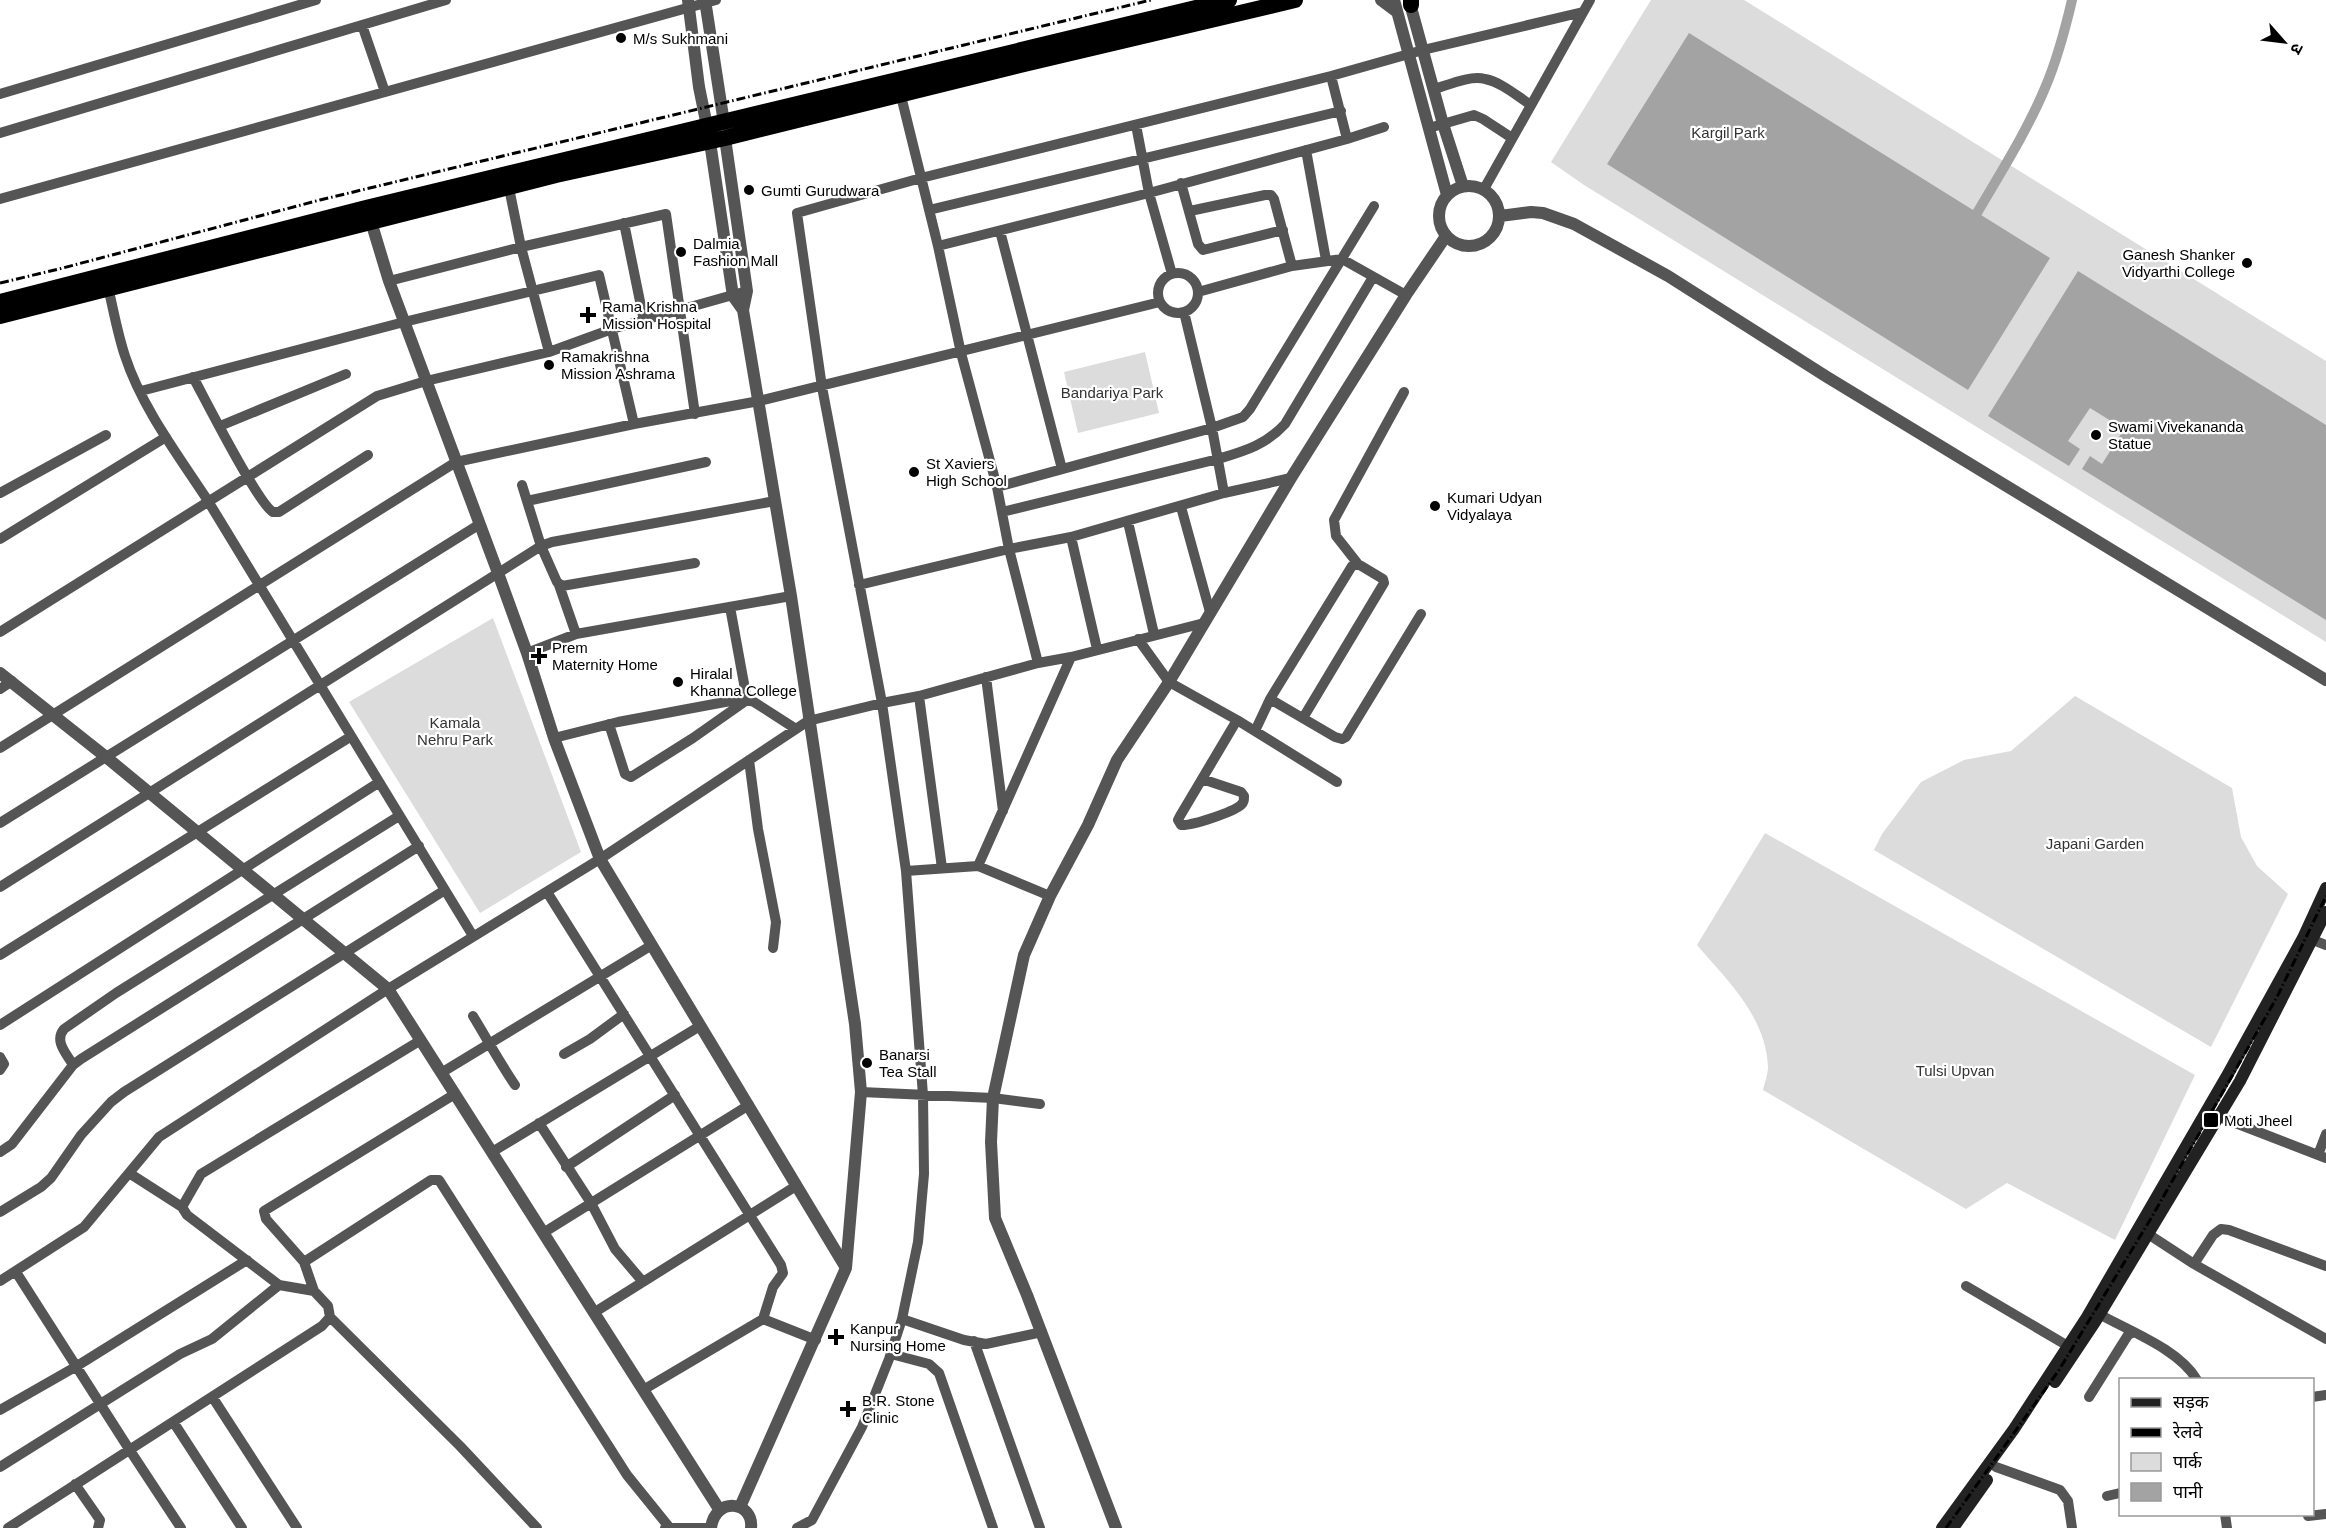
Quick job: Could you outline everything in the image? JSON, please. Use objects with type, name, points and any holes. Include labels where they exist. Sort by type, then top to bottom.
[{"type":"highway","points":[[0,302],[107,281],[368,214],[717,132],[1045,51],[1229,0]]},
{"type":"highway","points":[[717,132],[901,96],[1045,51],[1295,0]]},
{"type":"highway","points":[[0,316],[107,281]]},
{"type":"main road","points":[[1953,1528],[1996,1467],[2112,1283],[2205,1110],[2228,1074],[2303,938],[2326,888]]},
{"type":"main road","points":[[1942,1528],[2099,1314],[2112,1283],[2148,1234],[2240,1081],[2326,912]]},
{"type":"street","points":[[0,94],[316,0]]},
{"type":"street","points":[[0,133],[446,0]]},
{"type":"street","points":[[1381,0],[1404,3]]},
{"type":"street","points":[[1484,189],[1590,0]]},
{"type":"street","points":[[0,199],[386,92],[689,4],[709,1],[717,132],[733,296],[743,310]]},
{"type":"street","points":[[1404,3],[1423,50],[1463,186]]},
{"type":"street","points":[[1404,3],[1408,54],[1447,195]]},
{"type":"street","points":[[689,4],[717,132],[747,291],[743,310],[791,596],[855,1024],[861,1092],[846,1268],[740,1507]]},
{"type":"street","points":[[796,1528],[812,1520],[861,1426],[891,1354],[902,1319],[918,1242],[924,1174],[923,1095],[906,871],[882,703],[822,387],[797,213],[921,178],[1331,76],[1423,50],[1583,12]]},
{"type":"street","points":[[362,25],[386,92]]},
{"type":"street","points":[[1331,76],[1347,139]]},
{"type":"street","points":[[1434,89],[1485,78],[1513,92],[1531,105]]},
{"type":"street","points":[[901,96],[938,246],[961,353],[997,486],[1009,549],[1038,663]]},
{"type":"street","points":[[929,210],[1341,111]]},
{"type":"street","points":[[1429,128],[1474,115],[1512,138]]},
{"type":"street","points":[[1136,125],[1149,193],[1172,274]]},
{"type":"street","points":[[938,246],[1149,193],[1384,127]]},
{"type":"street","points":[[1306,150],[1326,260]]},
{"type":"street","points":[[508,181],[521,247],[549,352]]},
{"type":"street","points":[[1182,183],[1198,244],[1203,250],[1283,230]]},
{"type":"street","points":[[1463,186],[1484,189],[1496,200],[1500,216],[1493,236],[1475,246],[1454,243],[1442,229],[1439,211],[1447,195],[1463,186]]},
{"type":"street","points":[[1190,211],[1269,195],[1274,199],[1292,266]]},
{"type":"street","points":[[997,486],[1212,428],[1243,417],[1374,206]]},
{"type":"street","points":[[1500,216],[1531,212],[1543,213],[1574,224],[1668,276],[1827,377],[2326,680]]},
{"type":"street","points":[[368,214],[389,281],[527,652],[554,738],[600,859],[846,1268]]},
{"type":"street","points":[[389,281],[521,247],[666,214],[695,414]]},
{"type":"street","points":[[624,223],[644,321]]},
{"type":"street","points":[[1000,231],[1062,469]]},
{"type":"street","points":[[1116,1528],[1042,1332],[995,1218],[991,1142],[993,1098],[1024,955],[1050,896],[1088,825],[1117,760],[1169,682],[1291,478],[1406,295],[1446,236]]},
{"type":"street","points":[[1198,292],[1292,266],[1342,259],[1406,295]]},
{"type":"street","points":[[1181,273],[1190,276],[1196,283],[1197,301],[1192,308],[1184,312],[1170,312],[1160,302],[1158,291],[1162,280],[1172,274],[1181,273]]},
{"type":"street","points":[[141,391],[404,322],[599,275],[634,424]]},
{"type":"street","points":[[1002,512],[1218,459],[1262,444],[1285,424],[1373,277]]},
{"type":"street","points":[[107,281],[125,356],[166,437],[208,501],[319,687],[473,936]]},
{"type":"street","points":[[0,632],[377,396],[426,381],[549,352],[612,329],[747,291]]},
{"type":"street","points":[[0,748],[456,462],[822,387],[1160,302]]},
{"type":"street","points":[[1184,312],[1212,428],[1224,493]]},
{"type":"street","points":[[220,426],[346,374]]},
{"type":"street","points":[[193,377],[266,507],[275,513],[368,455]]},
{"type":"street","points":[[1303,718],[1382,590],[1383,579],[1358,564],[1336,536],[1334,520],[1404,392]]},
{"type":"street","points":[[0,493],[106,435]]},
{"type":"street","points":[[0,538],[166,437]]},
{"type":"street","points":[[527,501],[706,462]]},
{"type":"street","points":[[859,585],[1009,549],[1071,537],[1224,493],[1291,478]]},
{"type":"street","points":[[522,485],[542,546],[559,585],[576,634]]},
{"type":"street","points":[[0,887],[542,546],[552,542],[775,501]]},
{"type":"street","points":[[1181,507],[1207,618]]},
{"type":"street","points":[[1128,522],[1154,634]]},
{"type":"street","points":[[0,823],[480,524]]},
{"type":"street","points":[[1071,537],[1097,649]]},
{"type":"street","points":[[559,585],[568,586],[695,563]]},
{"type":"street","points":[[1255,731],[1270,699],[1347,572],[1352,566],[1358,564]]},
{"type":"street","points":[[527,652],[576,634],[791,596]]},
{"type":"street","points":[[730,607],[747,700]]},
{"type":"street","points":[[1270,699],[1335,737],[1342,739],[1346,737],[1421,614]]},
{"type":"street","points":[[0,1281],[84,1227],[159,1137],[388,988],[600,859],[808,721],[919,696],[1038,663],[1071,657],[1207,618]]},
{"type":"street","points":[[1138,639],[1169,682],[1237,720],[1337,782]]},
{"type":"street","points":[[978,866],[1071,657]]},
{"type":"street","points":[[0,673],[388,988],[719,1509]]},
{"type":"street","points":[[986,677],[1003,812]]},
{"type":"street","points":[[0,689],[12,681]]},
{"type":"street","points":[[919,696],[942,868]]},
{"type":"street","points":[[554,738],[609,724],[732,699],[747,700],[796,729]]},
{"type":"street","points":[[609,724],[625,774],[631,777],[747,700]]},
{"type":"street","points":[[1202,778],[1241,792],[1244,801],[1240,806],[1213,817],[1181,825],[1178,820],[1180,816],[1202,778],[1237,720]]},
{"type":"street","points":[[0,955],[350,737]]},
{"type":"street","points":[[749,760],[758,829],[776,922],[773,948]]},
{"type":"street","points":[[0,1025],[378,783]]},
{"type":"street","points":[[73,1065],[59,1041],[64,1029],[116,993],[399,816]]},
{"type":"street","points":[[0,1152],[12,1144],[73,1065],[419,846]]},
{"type":"street","points":[[906,871],[978,866],[1050,896]]},
{"type":"street","points":[[0,1212],[35,1191],[51,1178],[81,1135],[111,1102],[124,1092],[445,890]]},
{"type":"street","points":[[547,892],[784,1271],[773,1287],[764,1318],[643,1390]]},
{"type":"street","points":[[2313,940],[2326,945]]},
{"type":"street","points":[[441,1073],[652,945]]},
{"type":"street","points":[[564,1054],[590,1039],[624,1014]]},
{"type":"street","points":[[472,1016],[502,1064],[505,1073],[515,1085]]},
{"type":"street","points":[[492,1152],[700,1026]]},
{"type":"street","points":[[182,1207],[201,1174],[421,1040]]},
{"type":"street","points":[[0,1057],[4,1064],[0,1070]]},
{"type":"street","points":[[861,1092],[993,1098],[1040,1104]]},
{"type":"street","points":[[455,1094],[264,1211],[264,1217],[304,1262],[314,1291],[328,1306],[330,1317],[460,1446],[537,1528]]},
{"type":"street","points":[[566,1167],[675,1095]]},
{"type":"street","points":[[543,1233],[749,1105]]},
{"type":"street","points":[[2205,1110],[2322,1157],[2326,1134]]},
{"type":"street","points":[[539,1123],[591,1203],[615,1249],[643,1282]]},
{"type":"street","points":[[129,1173],[182,1207],[188,1215],[279,1285],[314,1291]]},
{"type":"street","points":[[304,1262],[431,1180],[439,1180],[627,1475],[667,1527],[711,1528],[712,1518],[719,1509],[729,1505],[740,1507],[748,1514],[751,1528]]},
{"type":"street","points":[[595,1312],[796,1186]]},
{"type":"street","points":[[2194,1264],[2212,1234],[2221,1229],[2326,1266]]},
{"type":"street","points":[[2148,1234],[2194,1264],[2326,1339]]},
{"type":"street","points":[[0,1410],[77,1366],[247,1260]]},
{"type":"street","points":[[16,1272],[182,1528]]},
{"type":"street","points":[[0,1467],[180,1354],[212,1339],[279,1285]]},
{"type":"street","points":[[1966,1286],[2072,1348]]},
{"type":"street","points":[[2099,1314],[2132,1333],[2136,1332],[2176,1357],[2191,1370],[2196,1378]]},
{"type":"street","points":[[8,1528],[129,1449],[213,1398],[322,1326],[330,1317]]},
{"type":"street","points":[[764,1318],[816,1340]]},
{"type":"street","points":[[902,1319],[974,1341],[995,1343],[1042,1332]]},
{"type":"street","points":[[2089,1397],[2132,1333]]},
{"type":"street","points":[[974,1341],[1040,1528]]},
{"type":"street","points":[[891,1354],[929,1365],[939,1373],[993,1528]]},
{"type":"street","points":[[213,1398],[296,1528]]},
{"type":"street","points":[[174,1423],[242,1528]]},
{"type":"street","points":[[1996,1467],[2060,1490],[2068,1501],[2072,1528]]},
{"type":"street","points":[[75,1484],[100,1520],[98,1528]]},
{"type":"street","points":[[2107,1496],[2119,1493]]},
{"type":"green space","name":"Kargil Park","points":[[1651,0],[1744,0],[2326,361],[2326,642],[1584,185],[1551,162]]},
{"type":"green space","name":"Bandariya Park","points":[[1145,352],[1159,413],[1078,433],[1064,372]]},
{"type":"green space","name":"Kamala Nehru Park","points":[[493,618],[581,852],[480,913],[349,702]]},
{"type":"green space","name":"Japani Garden","points":[[2075,696],[2232,788],[2241,837],[2257,866],[2288,894],[2211,1047],[1874,850],[1882,834],[1921,782],[1964,760],[2011,751]]},
{"type":"green space","name":"Tulsi Upvan","points":[[1765,833],[2195,1075],[2115,1240],[2007,1183],[1966,1209],[1763,1090],[1768,1067],[1766,1049],[1753,1016],[1733,986],[1697,945]]},
{"type":"water","points":[[1689,33],[2050,258],[1968,390],[1607,164]]},
{"type":"water","points":[[2078,271],[2326,425],[2326,620],[2082,469],[2090,456],[2102,464],[2124,429],[2090,408],[2068,441],[2080,449],[2069,466],[1988,416]]},
{"type":"waterway","points":[[1977,213],[2038,104],[2057,56],[2072,0]]},
{"type":"railway","points":[[0,283],[320,200],[1151,0]]},
{"type":"railway","points":[[1946,1528],[2059,1370],[2150,1220],[2277,997],[2326,896]]},
{"type":"place","name":"M/s Sukhmani","points":[[621,38]]},
{"type":"place","name":"Gumti Gurudwara","points":[[749,190]]},
{"type":"place","name":"Dalmia Fashion Mall","points":[[681,252]]},
{"type":"place","name":"Ganesh Shanker Vidyarthi College","points":[[2247,263]]},
{"type":"place","name":"Rama Krishna Mission Hospital","points":[[588,315]]},
{"type":"place","name":"Ramakrishna Mission Ashrama","points":[[549,365]]},
{"type":"place","name":"Swami Vivekananda Statue","points":[[2096,435]]},
{"type":"place","name":"St Xaviers High School","points":[[914,472]]},
{"type":"place","name":"Kumari Udyan Vidyalaya","points":[[1435,506]]},
{"type":"place","name":"Prem Maternity Home","points":[[539,656]]},
{"type":"place","name":"Hiralal Khanna College","points":[[678,682]]},
{"type":"place","name":"Banarsi Tea Stall","points":[[867,1063]]},
{"type":"place","name":"Moti Jheel","points":[[2211,1120]]},
{"type":"place","name":"Kanpur Nursing Home","points":[[836,1337]]},
{"type":"place","name":"B.R. Stone Clinic","points":[[848,1409]]}]
